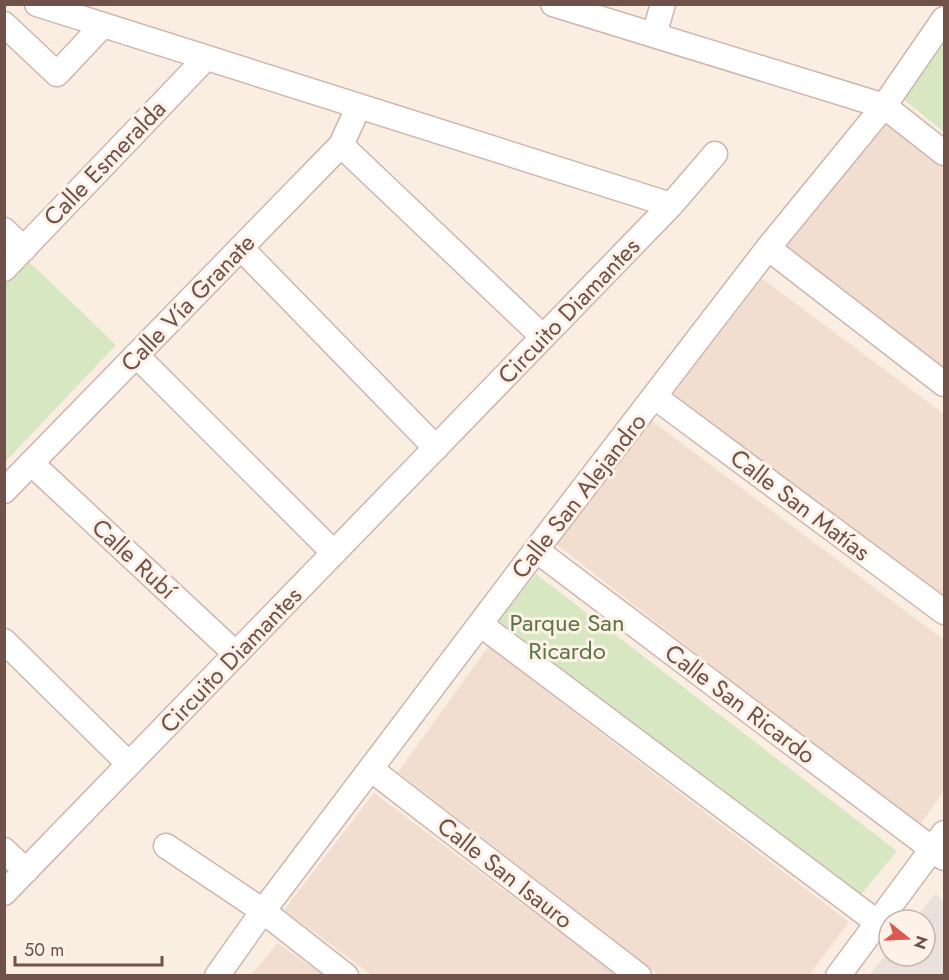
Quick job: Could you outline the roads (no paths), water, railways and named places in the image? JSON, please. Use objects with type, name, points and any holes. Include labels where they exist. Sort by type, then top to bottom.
[{"type":"street","points":[[38,4],[671,205]]},
{"type":"street","points":[[553,4],[884,106],[945,153]]},
{"type":"street","points":[[654,35],[663,4]]},
{"type":"street","name":"Calle San Alejandro","points":[[217,975],[536,550],[768,248],[884,106],[945,19]]},
{"type":"street","points":[[4,24],[57,74],[103,25]]},
{"type":"street","name":"Calle Esmeralda","points":[[4,269],[206,58]]},
{"type":"street","name":"Calle Vía Granate","points":[[4,490],[340,145],[359,106]]},
{"type":"street","points":[[340,145],[543,337]]},
{"type":"street","name":"Circuito Diamantes","points":[[4,893],[671,205],[715,154]]},
{"type":"street","points":[[4,230],[24,249]]},
{"type":"street","points":[[241,248],[436,448]]},
{"type":"street","points":[[768,248],[945,384]]},
{"type":"street","points":[[136,356],[334,553]]},
{"type":"street","name":"Calle San Matías","points":[[655,397],[945,612]]},
{"type":"street","name":"Calle Rubí","points":[[31,463],[236,654]]},
{"type":"street","name":"Calle San Ricardo","points":[[536,550],[940,847]]},
{"type":"street","points":[[480,624],[877,922]]},
{"type":"street","points":[[4,641],[129,765]]},
{"type":"street","name":"Calle San Isauro","points":[[372,770],[639,975]]},
{"type":"street","points":[[166,846],[263,911],[346,975]]},
{"type":"street","points":[[890,908],[940,847]]},
{"type":"street","points":[[4,850],[26,871]]},
{"type":"street","points":[[838,975],[877,924]]},
{"type":"park label","name":"Parque San Ricardo","points":[[567,637]]}]
